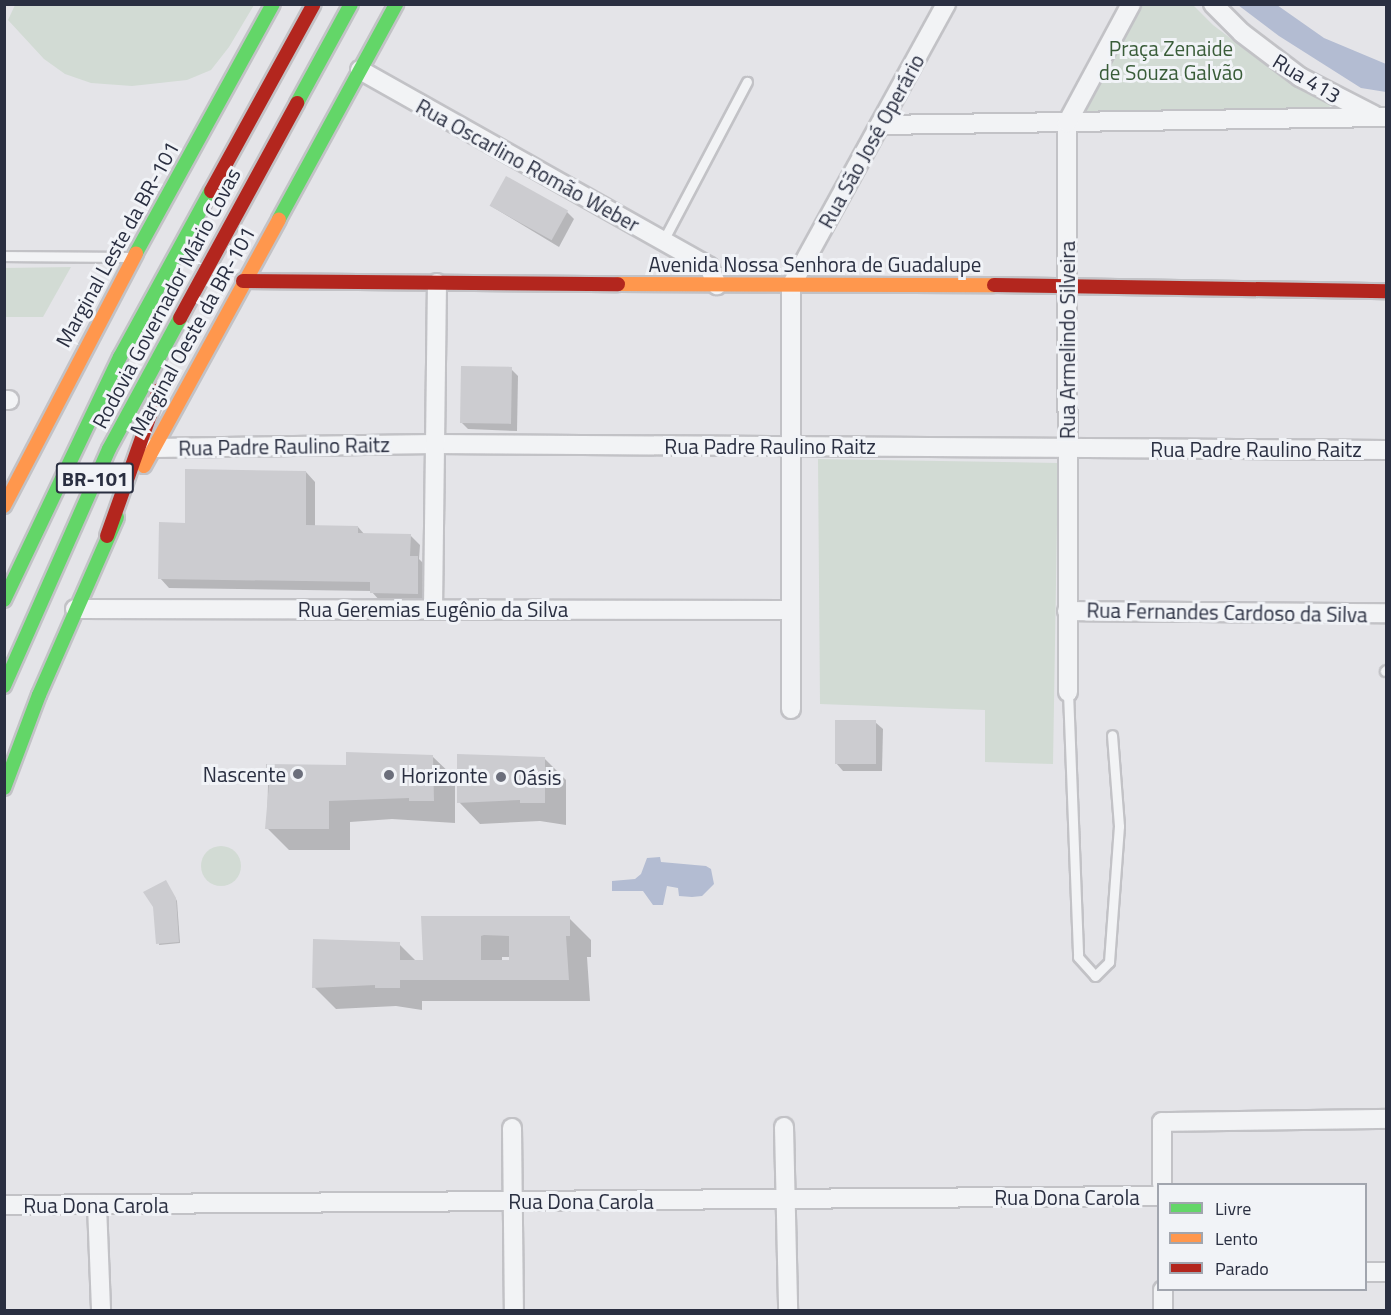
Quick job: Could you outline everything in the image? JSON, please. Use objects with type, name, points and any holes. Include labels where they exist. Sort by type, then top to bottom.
[{"type":"main road","name":"Marginal Leste da BR-101","points":[[4,506],[42,427],[273,4]]},
{"type":"main road","name":"Rodovia Governador Mário Covas","points":[[4,600],[115,366],[314,4]]},
{"type":"main road","name":"Rodovia Governador Mário Covas","points":[[4,686],[80,508],[200,277],[351,4]]},
{"type":"main road","name":"Marginal Oeste da BR-101","points":[[4,788],[75,609],[107,536],[243,281],[396,4]]},
{"type":"main road","points":[[107,536],[200,277]]},
{"type":"main road","name":"Avenida Nossa Senhora de Guadalupe","points":[[243,281],[791,286],[1067,284],[1386,291]]},
{"type":"street","name":"Rua São José Operário","points":[[790,709],[791,286],[946,4]]},
{"type":"street","name":"Rua Armelindo Silveira","points":[[1068,692],[1067,123],[1131,4]]},
{"type":"street","name":"Rua 413","points":[[1213,4],[1259,47],[1300,77],[1383,117]]},
{"type":"street","name":"Rua Oscarlino Romão Weber","points":[[360,70],[709,267],[717,285]]},
{"type":"street","points":[[880,125],[1383,117]]},
{"type":"street","points":[[433,609],[437,283]]},
{"type":"street","name":"Rua Padre Raulino Raitz","points":[[153,448],[435,444],[1386,450]]},
{"type":"street","name":"Rua Geremias Eugênio da Silva","points":[[75,609],[791,610]]},
{"type":"street","name":"Rua Fernandes Cardoso da Silva","points":[[1067,610],[1386,613]]},
{"type":"street","points":[[1162,1183],[1162,1122],[1386,1119]]},
{"type":"street","points":[[784,1127],[788,1311]]},
{"type":"street","points":[[512,1128],[514,1311]]},
{"type":"street","name":"Rua Dona Carola","points":[[4,1205],[1157,1196]]},
{"type":"street","points":[[97,1205],[101,1311]]},
{"type":"street","points":[[1367,1272],[1386,1272]]},
{"type":"street","points":[[1163,1291],[1163,1311]]},
{"type":"lane","points":[[663,241],[747,82]]},
{"type":"lane","points":[[4,256],[133,258]]},
{"type":"lane","points":[[1068,692],[1078,957],[1095,976],[1109,962],[1119,826],[1112,735]]},
{"type":"green space","points":[[15,4],[254,5],[229,47],[211,70],[187,80],[132,86],[91,83],[65,74],[44,59],[8,20]]},
{"type":"green space","name":"Praça Zenaide de Souza Galvão","points":[[1139,4],[1193,5],[1213,25],[1275,72],[1330,105],[1329,110],[1081,113]]},
{"type":"green space","points":[[71,267],[43,317],[5,317],[5,268]]},
{"type":"green space","points":[[818,459],[1058,463],[1053,764],[985,762],[985,710],[820,704]]},
{"type":"green space","points":[[221,846],[229,847],[235,852],[240,858],[240,874],[235,880],[229,885],[221,886],[213,885],[207,880],[202,874],[201,866],[202,858],[207,852],[213,847]]},
{"type":"water","points":[[1238,5],[1277,5],[1324,38],[1386,64],[1386,92],[1361,88],[1279,36]]},
{"type":"water","points":[[660,857],[661,862],[706,866],[711,869],[714,884],[702,896],[692,897],[679,896],[678,888],[667,886],[663,905],[653,905],[643,891],[612,891],[612,881],[635,879],[641,874],[647,858]]},
{"type":"building","points":[[506,176],[568,210],[552,240],[490,206]]},
{"type":"building","points":[[461,366],[512,367],[511,424],[460,423]]},
{"type":"building","points":[[185,469],[306,471],[306,525],[358,526],[358,533],[411,534],[410,556],[418,556],[418,594],[370,593],[370,582],[158,579],[159,522],[185,523]]},
{"type":"building","points":[[835,720],[876,720],[876,764],[835,764]]},
{"type":"building","points":[[346,752],[433,755],[434,801],[409,801],[409,798],[329,801],[329,829],[265,829],[269,784],[266,784],[266,764],[346,765]]},
{"type":"building","name":"Oásis","points":[[457,754],[545,757],[545,803],[520,803],[520,800],[457,803]]},
{"type":"building","points":[[166,880],[176,898],[179,942],[156,944],[153,907],[143,892]]},
{"type":"building","points":[[421,916],[570,916],[570,936],[566,936],[569,980],[400,980],[400,988],[375,988],[375,985],[312,988],[313,939],[400,942],[400,960],[423,960]],"holes":[[[481,936],[509,936],[509,960],[481,960]]]},
{"type":"traffic: fast","points":[[136,253],[273,4]]},
{"type":"traffic: fast","points":[[297,103],[351,4]]},
{"type":"traffic: fast","points":[[279,219],[396,4]]},
{"type":"traffic: fast","points":[[4,600],[120,357],[211,191]]},
{"type":"traffic: fast","points":[[4,686],[109,449],[180,318]]},
{"type":"traffic: fast","points":[[4,788],[39,695],[117,517]]},
{"type":"traffic: slow","points":[[144,466],[279,219]]},
{"type":"traffic: slow","points":[[4,506],[136,253]]},
{"type":"traffic: slow","points":[[618,284],[994,285]]},
{"type":"traffic: jam","points":[[211,191],[314,4]]},
{"type":"traffic: jam","points":[[180,318],[297,103]]},
{"type":"traffic: jam","points":[[243,281],[618,284]]},
{"type":"traffic: jam","points":[[994,285],[1386,291]]},
{"type":"traffic: jam","points":[[107,536],[159,390]]},
{"type":"place","name":"Nascente","points":[[298,774]]},
{"type":"place","name":"Horizonte","points":[[389,775]]},
{"type":"place","name":"Oásis","points":[[501,777]]}]
